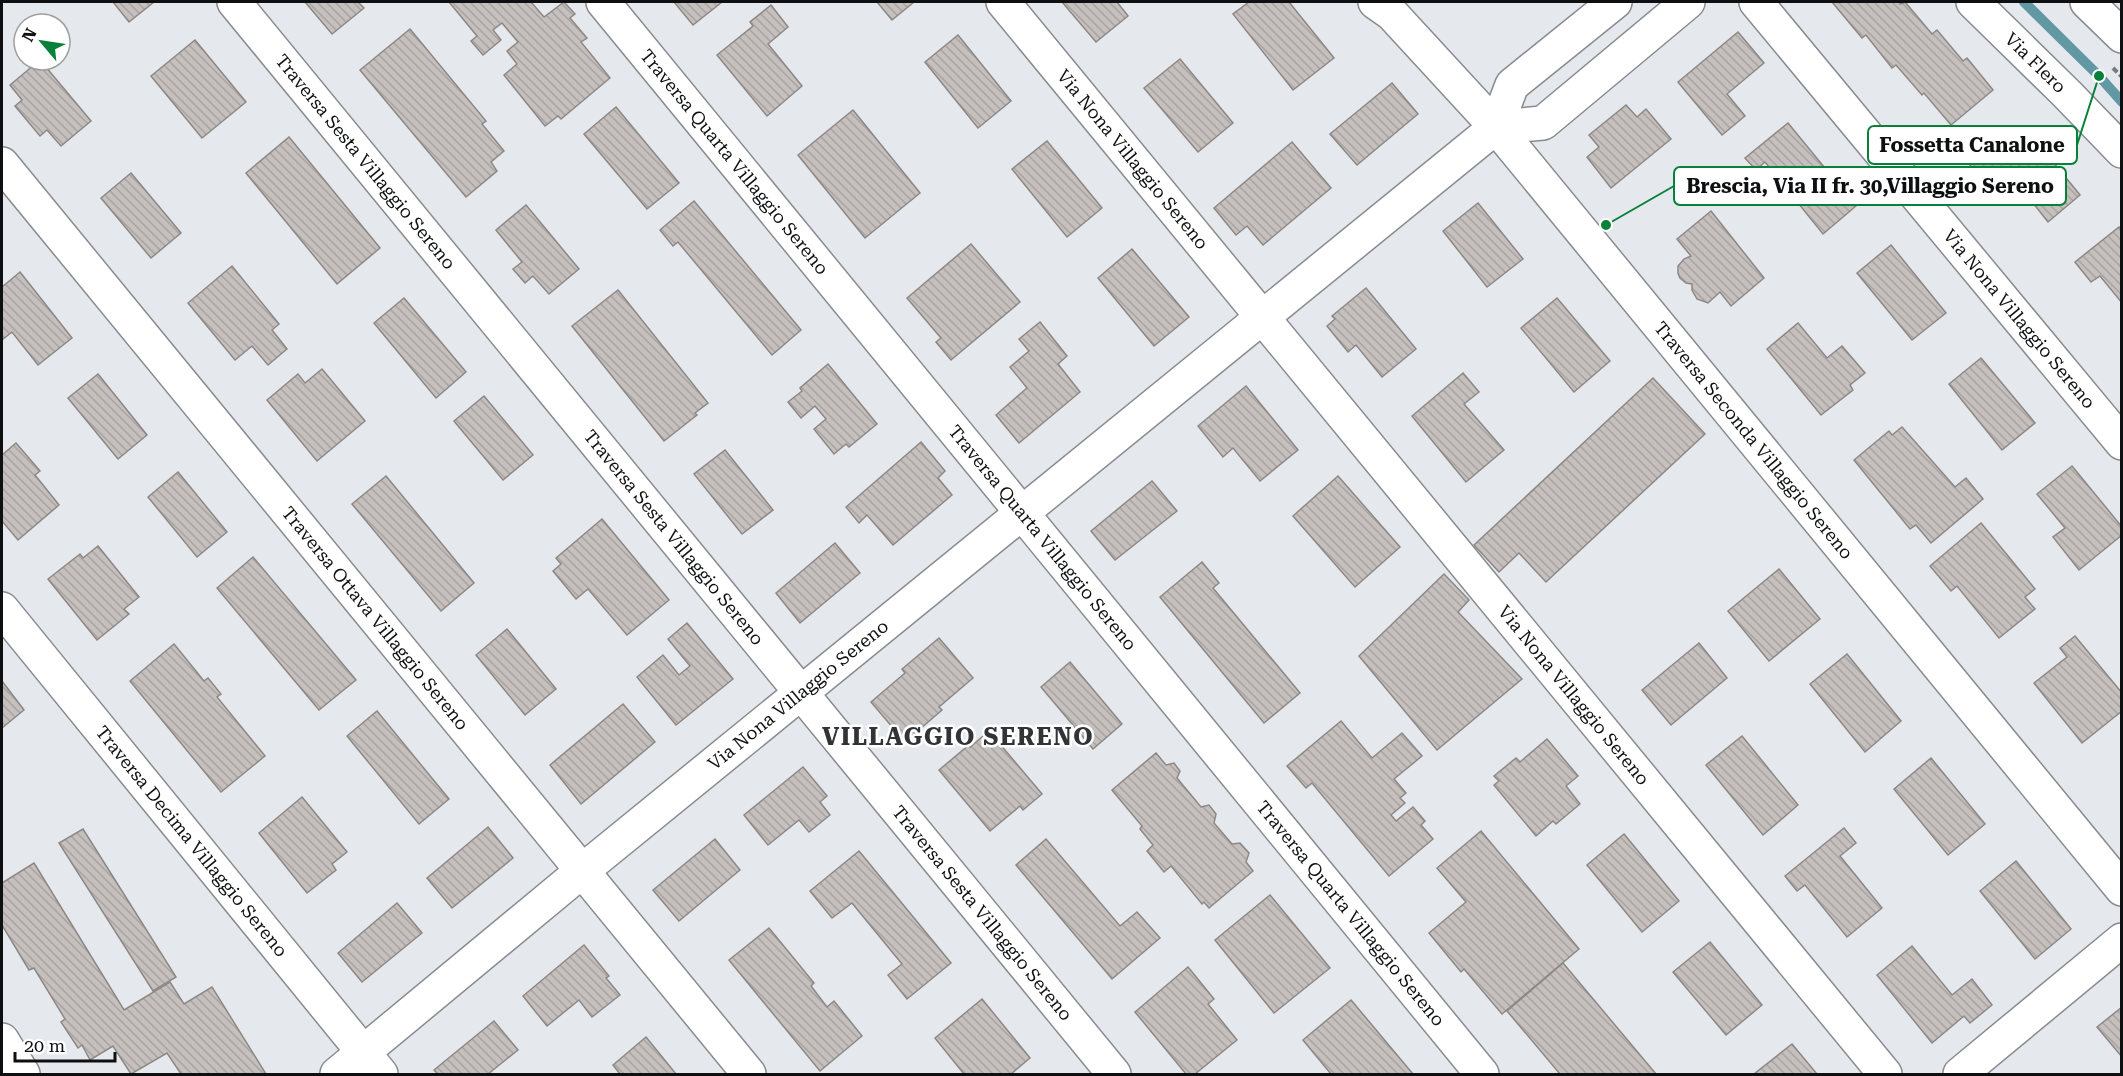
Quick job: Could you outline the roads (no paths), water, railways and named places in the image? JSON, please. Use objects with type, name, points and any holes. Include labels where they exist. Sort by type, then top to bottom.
[{"type":"street","name":"Traversa Sesta Villaggio Sereno","points":[[234,2],[1114,1074]]},
{"type":"street","name":"Traversa Quarta Villaggio Sereno","points":[[603,2],[1482,1074]]},
{"type":"street","name":"Via Nona Villaggio Sereno","points":[[1003,2],[1885,1074]]},
{"type":"street","name":"Traversa Seconda Villaggio Sereno","points":[[1375,2],[1392,14],[1496,127],[2121,889]]},
{"type":"street","points":[[1615,2],[1512,85],[1496,127],[1543,123],[1688,2]]},
{"type":"street","name":"Via Nona Villaggio Sereno","points":[[1756,2],[2121,443]]},
{"type":"street","name":"Via Flero","points":[[1973,2],[2067,94],[2121,151]]},
{"type":"street","points":[[2087,2],[2121,36]]},
{"type":"street","name":"Via Nona Villaggio Sereno","points":[[337,1074],[372,1064],[582,871],[1496,127]]},
{"type":"street","name":"Traversa Ottava Villaggio Sereno","points":[[2,164],[749,1074]]},
{"type":"street","name":"Traversa Decima Villaggio Sereno","points":[[2,609],[372,1064]]},
{"type":"street","points":[[1960,1074],[2121,940]]},
{"type":"street","points":[[2,1040],[23,1074]]},
{"type":"waterway","points":[[2024,2],[2122,102]]},
{"type":"place","name":"Fossetta Canalone","points":[[2099,76]]},
{"type":"place","name":"Brescia, Via II fr. 30,Villaggio Sereno","points":[[1606,225]]},
{"type":"district","name":"VILLAGGIO SERENO","points":[[958,737]]}]
